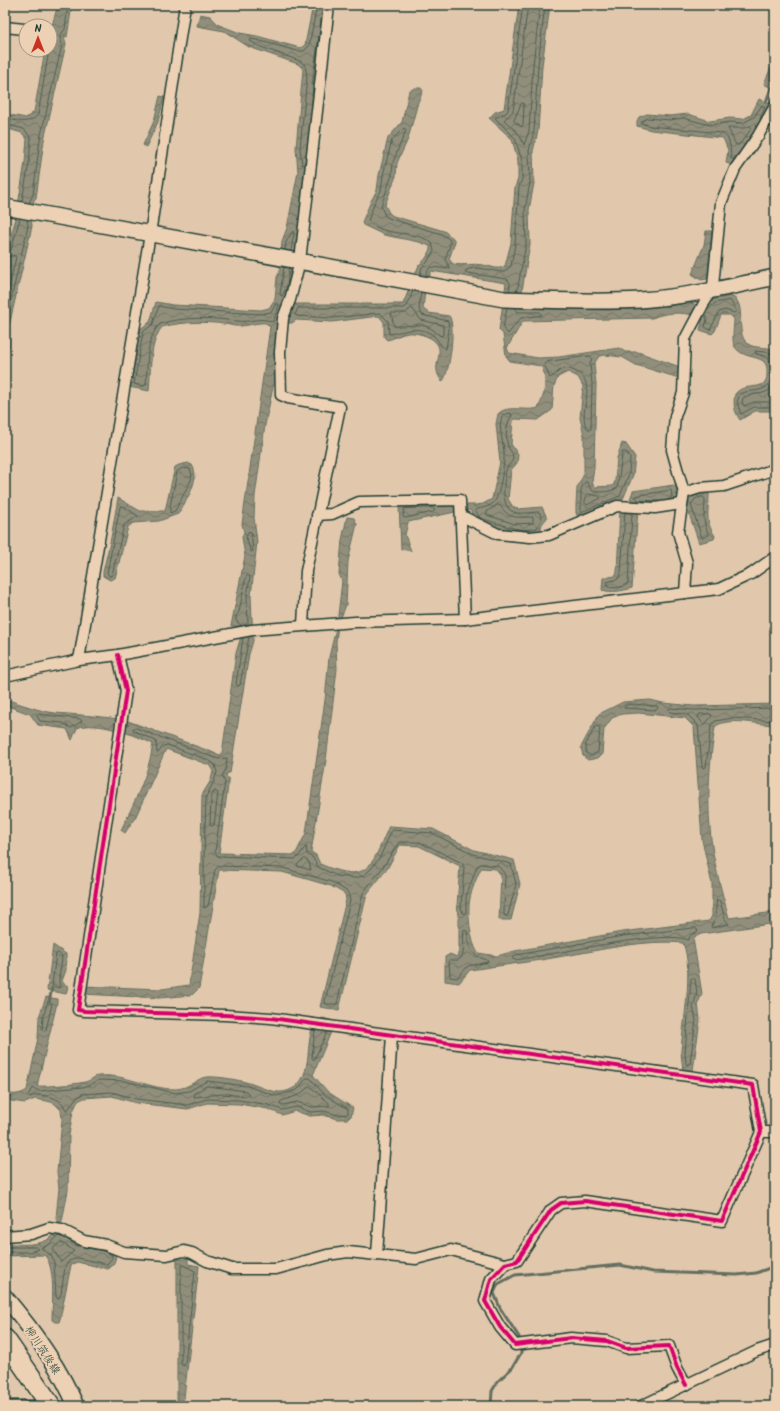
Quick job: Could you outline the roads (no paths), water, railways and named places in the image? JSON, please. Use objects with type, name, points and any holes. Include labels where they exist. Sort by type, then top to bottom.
[{"type":"highway","points":[[5,1339],[51,1406]]},
{"type":"highway","points":[[5,1348],[45,1406]]},
{"type":"street","points":[[79,660],[150,234],[185,5]]},
{"type":"street","points":[[303,625],[306,571],[340,407],[288,398],[281,395],[280,352],[283,318],[290,300],[300,261],[329,5]]},
{"type":"street","points":[[5,27],[18,28]]},
{"type":"street","points":[[685,593],[687,563],[678,532],[681,504],[684,493],[672,450],[675,416],[683,393],[685,339],[710,292],[721,203],[735,169],[758,136],[775,106]]},
{"type":"street","points":[[10,208],[504,299],[581,302],[641,300],[710,292],[775,277]]},
{"type":"street","points":[[684,493],[700,488],[724,486],[775,469]]},
{"type":"street","points":[[317,515],[332,514],[359,502],[460,500],[462,516],[465,619]]},
{"type":"street","points":[[462,516],[498,534],[530,537],[549,535],[617,506],[655,508],[681,504]]},
{"type":"street","points":[[5,676],[79,660],[118,655],[252,630],[303,625],[465,619],[719,589],[751,574],[775,557]]},
{"type":"street","points":[[5,1236],[31,1234],[49,1228],[62,1230],[84,1241],[106,1245],[124,1252],[167,1255],[184,1251],[192,1253],[207,1261],[232,1268],[276,1269],[327,1254],[348,1252],[416,1259],[451,1250],[505,1264],[517,1261],[551,1210],[561,1203],[585,1202],[722,1221],[761,1132],[755,1088],[749,1084],[271,1018],[236,1015],[98,1012],[78,1010],[126,691],[118,655]]},
{"type":"street","points":[[377,1254],[392,1035]]},
{"type":"street","points":[[761,1132],[775,1132]]},
{"type":"street","points":[[505,1264],[491,1279],[486,1301],[500,1327],[515,1345],[571,1338],[607,1341],[626,1348],[669,1346],[677,1368],[686,1385]]},
{"type":"street","name":"柳川筑後線","points":[[5,1297],[23,1319],[69,1389],[76,1406]]},
{"type":"street","points":[[641,1406],[757,1351],[775,1345]]},
{"type":"street","points":[[5,1406],[34,1406]]},
{"type":"water","points":[[58,5],[72,5],[67,37],[64,36],[66,44],[44,140],[36,198],[34,200],[31,217],[32,226],[9,326],[9,345],[5,365],[5,256],[16,218],[27,139],[22,133],[5,128],[5,114],[26,118],[34,112],[44,58],[58,58],[58,18],[54,18]]},
{"type":"water","points":[[313,5],[327,5],[292,281],[282,309],[290,314],[295,304],[403,304],[419,265],[428,254],[430,246],[419,242],[384,235],[363,225],[362,222],[377,190],[388,138],[402,122],[409,91],[415,88],[421,88],[423,91],[418,102],[408,139],[397,163],[396,176],[385,205],[389,213],[393,216],[444,231],[453,238],[455,242],[449,259],[453,264],[479,264],[497,268],[505,266],[511,243],[515,187],[518,179],[518,161],[512,139],[489,118],[495,112],[504,109],[519,5],[550,5],[542,66],[538,131],[533,151],[534,183],[529,210],[530,244],[519,308],[608,310],[643,308],[685,302],[707,307],[712,300],[731,296],[739,305],[742,333],[748,344],[751,346],[775,350],[775,411],[755,411],[740,420],[736,414],[734,404],[735,394],[746,387],[759,386],[765,382],[767,379],[767,366],[760,360],[739,352],[735,347],[733,338],[734,319],[730,315],[721,315],[715,331],[712,334],[700,330],[703,318],[691,314],[678,313],[665,314],[652,318],[523,321],[507,348],[509,353],[538,358],[559,357],[619,348],[625,352],[638,352],[680,367],[679,378],[636,365],[622,357],[605,355],[599,356],[594,364],[596,384],[594,468],[592,482],[594,487],[613,486],[615,481],[617,458],[622,443],[626,444],[635,457],[633,475],[623,499],[579,519],[576,513],[577,488],[584,474],[584,435],[580,418],[583,386],[578,377],[568,372],[558,377],[554,386],[552,410],[538,420],[515,419],[513,421],[511,444],[518,455],[517,463],[511,470],[508,499],[513,507],[518,509],[542,507],[547,518],[542,524],[540,532],[514,533],[477,522],[470,510],[460,511],[408,522],[405,535],[411,551],[401,549],[399,505],[475,505],[483,504],[492,499],[500,462],[496,424],[498,414],[506,409],[538,408],[544,393],[545,381],[541,366],[510,361],[506,356],[503,334],[499,330],[506,283],[431,271],[425,290],[423,309],[429,313],[449,316],[452,328],[450,360],[442,382],[437,370],[439,347],[436,343],[428,337],[412,333],[387,340],[384,337],[384,322],[379,316],[332,322],[296,320],[292,323],[286,323],[277,330],[276,373],[265,425],[255,496],[254,518],[257,542],[251,596],[253,641],[249,654],[230,773],[227,773],[226,777],[229,778],[219,853],[295,855],[306,833],[325,700],[329,657],[337,624],[342,581],[339,574],[342,540],[347,517],[354,518],[357,524],[348,561],[346,605],[338,625],[336,642],[337,669],[326,760],[311,852],[316,855],[320,864],[349,873],[359,872],[372,862],[389,826],[433,829],[474,850],[514,860],[520,884],[511,920],[499,920],[501,875],[496,869],[481,868],[472,890],[469,904],[469,918],[473,942],[478,953],[497,956],[515,951],[622,932],[709,921],[712,916],[712,884],[702,840],[694,727],[685,718],[639,713],[622,714],[612,718],[604,729],[602,754],[598,758],[588,760],[583,756],[581,747],[599,714],[623,702],[650,700],[663,703],[694,706],[775,704],[775,725],[727,722],[715,727],[710,777],[710,828],[715,862],[729,918],[775,912],[775,920],[770,921],[770,924],[701,934],[693,938],[702,994],[698,1003],[700,1020],[693,1070],[689,1076],[682,1075],[683,1066],[681,1051],[688,981],[688,967],[683,943],[654,942],[470,970],[459,983],[445,981],[445,957],[450,954],[457,957],[459,950],[459,915],[457,906],[460,866],[419,846],[400,845],[387,869],[367,894],[339,1010],[320,1007],[346,900],[345,894],[331,886],[282,872],[219,870],[199,988],[192,995],[159,998],[82,994],[83,986],[162,989],[189,985],[200,913],[202,795],[211,780],[213,771],[209,765],[166,749],[136,816],[125,833],[121,830],[145,777],[153,744],[126,733],[105,727],[94,726],[77,728],[72,740],[67,729],[38,725],[30,714],[5,705],[5,699],[49,712],[128,721],[220,755],[222,754],[236,653],[240,640],[238,626],[231,626],[245,556],[242,537],[244,532],[242,524],[270,327],[266,323],[235,326],[199,322],[162,327],[153,349],[149,391],[129,387],[140,329],[150,322],[156,302],[173,305],[261,310],[269,308],[275,299],[277,277],[280,271],[282,241],[287,228],[298,172],[296,148],[303,69],[298,64],[249,47],[224,31],[197,26],[200,14],[210,16],[219,25],[240,33],[257,36],[300,48],[305,45]]},
{"type":"water","points":[[775,58],[775,90],[764,84]]},
{"type":"water","points":[[160,96],[164,97],[158,122],[146,147],[143,145],[154,121]]},
{"type":"water","points":[[759,99],[770,104],[770,106],[735,166],[726,163],[728,150],[723,138],[651,130],[637,126],[639,117],[647,114],[670,116],[688,114],[710,121],[730,118],[743,119],[751,115]]},
{"type":"water","points":[[706,231],[712,231],[707,279],[701,280],[692,274],[704,245]]},
{"type":"water","points":[[188,463],[192,465],[194,471],[194,483],[178,514],[159,521],[133,523],[128,527],[115,578],[110,580],[103,576],[118,498],[140,511],[165,511],[175,467]]},
{"type":"water","points":[[674,485],[677,487],[675,500],[667,504],[660,505],[630,499],[633,491]]},
{"type":"water","points":[[704,492],[709,494],[708,520],[715,536],[714,539],[699,543],[686,505],[689,499],[693,496]]},
{"type":"water","points":[[620,508],[638,509],[632,588],[617,591],[606,591],[602,590],[603,578],[615,576],[617,572]]},
{"type":"water","points":[[53,945],[66,954],[66,970],[62,981],[68,986],[66,994],[47,990]]},
{"type":"water","points":[[46,997],[57,999],[57,1003],[37,1086],[54,1086],[78,1083],[97,1076],[108,1076],[128,1079],[166,1089],[176,1089],[186,1087],[204,1077],[211,1077],[240,1081],[272,1091],[283,1092],[295,1087],[302,1080],[312,1029],[316,1022],[323,1018],[333,1021],[331,1032],[313,1075],[328,1092],[353,1108],[351,1116],[348,1119],[337,1119],[323,1115],[310,1116],[295,1111],[282,1115],[268,1109],[239,1104],[207,1103],[188,1109],[136,1103],[112,1096],[84,1098],[78,1101],[73,1111],[69,1135],[68,1190],[62,1222],[57,1224],[56,1218],[59,1188],[57,1172],[62,1120],[61,1110],[54,1103],[47,1101],[35,1099],[25,1103],[5,1100],[5,1093],[16,1094],[27,1090],[38,1038],[39,1017]]},
{"type":"water","points":[[56,1232],[115,1252],[116,1254],[113,1264],[108,1269],[77,1262],[71,1265],[59,1322],[52,1320],[52,1276],[48,1260],[44,1255],[5,1256],[5,1243],[40,1243],[52,1237]]},
{"type":"water","points":[[177,1259],[188,1259],[188,1264],[199,1266],[183,1406],[177,1406]]},
{"type":"waterway","points":[[766,102],[771,88]]},
{"type":"waterway","points":[[49,1002],[52,988]]},
{"type":"waterway","points":[[491,1406],[492,1391],[498,1381],[512,1368],[521,1353],[519,1337],[500,1308],[494,1293],[498,1284],[515,1275],[620,1265],[653,1272],[737,1275],[756,1273],[775,1266]]}]
